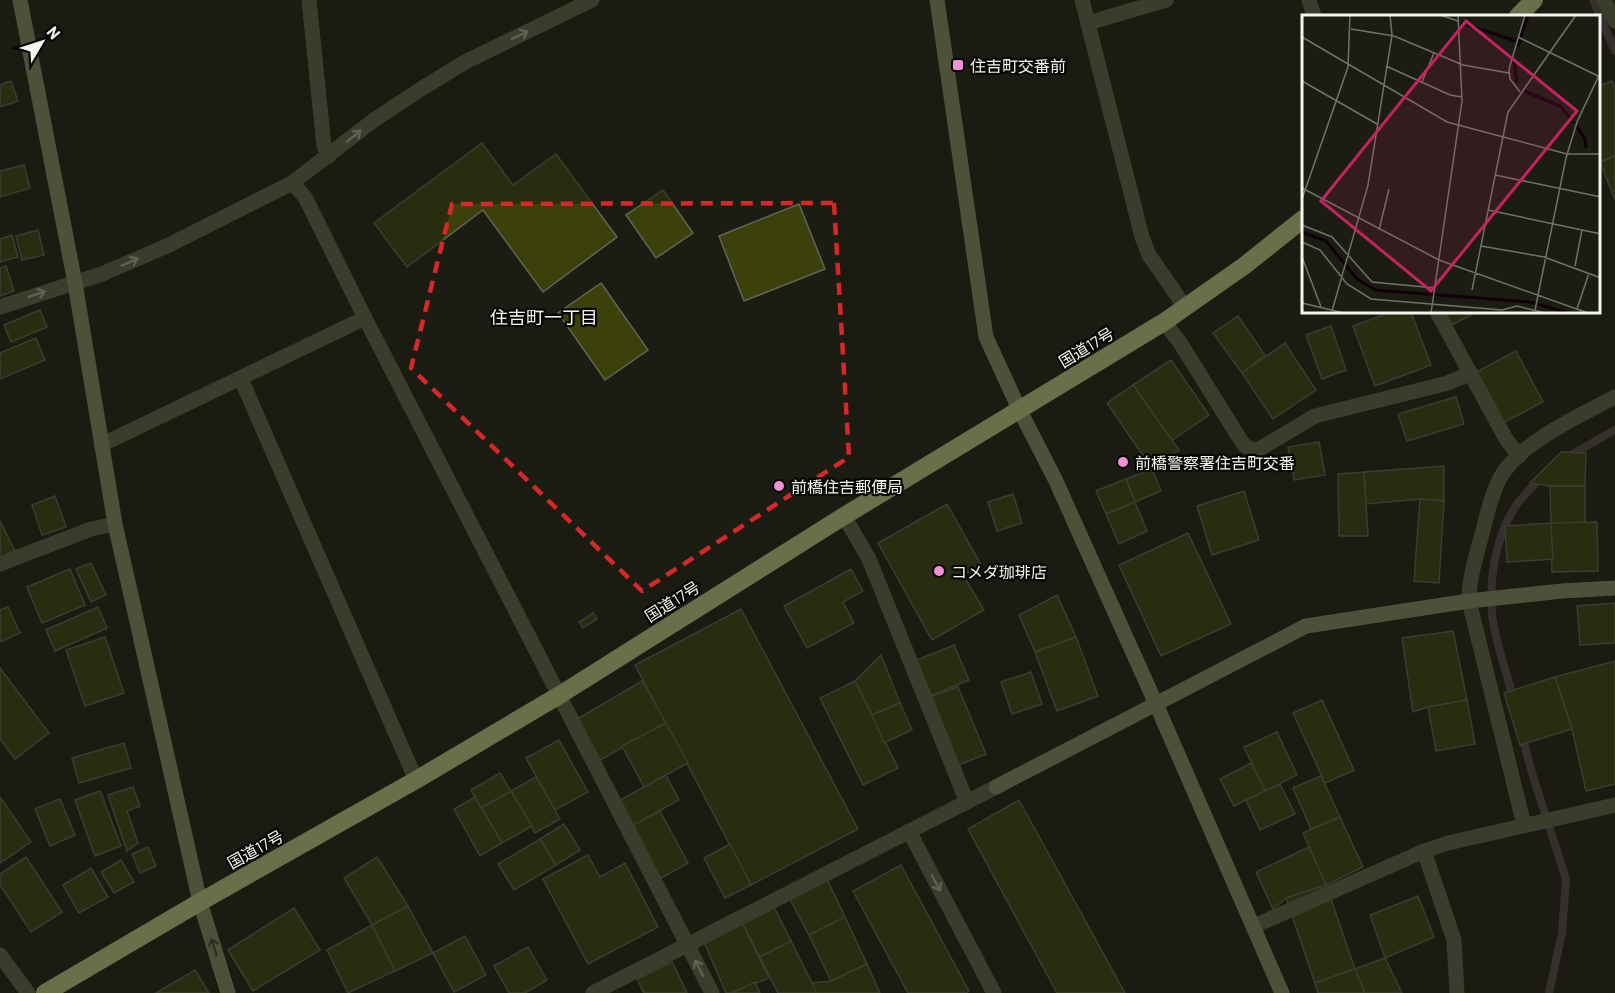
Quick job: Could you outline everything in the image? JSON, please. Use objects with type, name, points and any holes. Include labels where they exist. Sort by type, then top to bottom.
[{"type":"highway","points":[[1519,15],[1534,0]]},
{"type":"highway","name":"国道17号","points":[[45,993],[558,696],[844,516],[1164,322],[1244,266],[1302,220]]},
{"type":"street","points":[[20,0],[75,283],[100,445],[115,524],[200,902],[228,993]]},
{"type":"street","points":[[309,0],[324,146],[329,156]]},
{"type":"street","points":[[0,307],[102,274],[169,246],[292,183],[388,110],[465,62],[592,0]]},
{"type":"street","points":[[937,0],[986,337],[1055,479],[1282,993]]},
{"type":"street","points":[[1082,0],[1142,237],[1149,255],[1185,307]]},
{"type":"street","points":[[1088,23],[1166,0]]},
{"type":"street","points":[[1309,0],[1314,15]]},
{"type":"street","points":[[1604,0],[1615,21]]},
{"type":"street","points":[[292,183],[305,196],[558,696],[712,993]]},
{"type":"street","points":[[1438,314],[1506,439],[1520,456]]},
{"type":"street","points":[[100,445],[365,318]]},
{"type":"street","points":[[1164,322],[1179,341],[1239,440],[1256,451],[1315,416],[1448,383],[1471,373]]},
{"type":"street","points":[[241,379],[416,780]]},
{"type":"street","points":[[1524,825],[1469,601],[1469,584],[1494,492],[1510,464],[1561,426],[1615,397]]},
{"type":"street","points":[[844,516],[869,559],[967,802]]},
{"type":"street","points":[[0,564],[91,529],[115,524]]},
{"type":"street","points":[[593,993],[1306,626],[1469,601],[1615,588]]},
{"type":"street","points":[[1254,926],[1424,851],[1448,843],[1615,805]]},
{"type":"street","points":[[909,831],[994,993]]},
{"type":"street","points":[[1424,851],[1454,939],[1457,993]]},
{"type":"street","points":[[0,955],[28,993]]},
{"type":"highlighted area","points":[[834,203],[849,457],[642,591],[411,368],[452,204]]},
{"type":"building","points":[[11,81],[18,101],[0,107],[0,85]]},
{"type":"building","points":[[1612,81],[1615,89],[1615,156],[1600,162],[1600,85]]},
{"type":"building","points":[[482,143],[513,185],[556,154],[617,237],[543,292],[483,210],[407,267],[374,223]]},
{"type":"building","points":[[1615,156],[1615,200],[1600,162]]},
{"type":"building","points":[[24,165],[30,188],[0,197],[0,171]]},
{"type":"building","points":[[663,190],[693,233],[656,258],[626,215]]},
{"type":"building","points":[[799,204],[825,269],[744,301],[719,236]]},
{"type":"building","points":[[38,230],[44,255],[22,260],[16,236]]},
{"type":"building","points":[[12,235],[18,257],[0,262],[0,239]]},
{"type":"building","points":[[6,266],[14,291],[0,296],[0,268]]},
{"type":"building","points":[[601,283],[648,350],[605,380],[558,313]]},
{"type":"building","points":[[40,310],[47,327],[11,342],[4,325]]},
{"type":"building","points":[[1386,314],[1412,314],[1431,365],[1375,386],[1353,326]]},
{"type":"building","points":[[1439,314],[1473,314],[1446,328]]},
{"type":"building","points":[[1238,316],[1265,355],[1242,373],[1213,333]]},
{"type":"building","points":[[1331,326],[1346,370],[1322,379],[1306,335]]},
{"type":"building","points":[[36,338],[45,360],[0,379],[0,353]]},
{"type":"building","points":[[1285,343],[1316,390],[1273,419],[1242,373]]},
{"type":"building","points":[[1516,351],[1543,402],[1493,428],[1467,377]]},
{"type":"building","points":[[1171,360],[1209,415],[1171,441],[1133,385]]},
{"type":"building","points":[[1133,385],[1179,450],[1152,469],[1107,403]]},
{"type":"building","points":[[1456,397],[1464,424],[1407,441],[1398,414]]},
{"type":"building","points":[[1319,442],[1325,475],[1294,480],[1288,447]]},
{"type":"building","points":[[1561,452],[1586,453],[1585,486],[1550,486],[1530,483]]},
{"type":"building","points":[[1444,466],[1444,501],[1420,499],[1366,504],[1364,472]]},
{"type":"building","points":[[1152,469],[1161,491],[1135,502],[1126,479]]},
{"type":"building","points":[[1364,472],[1368,536],[1339,536],[1338,474]]},
{"type":"building","points":[[1126,479],[1135,502],[1106,514],[1096,491]]},
{"type":"building","points":[[1550,486],[1585,486],[1585,523],[1551,523]]},
{"type":"building","points":[[1244,491],[1259,540],[1212,555],[1197,506]]},
{"type":"building","points":[[1013,494],[1022,523],[997,531],[988,502]]},
{"type":"building","points":[[55,496],[66,527],[42,535],[32,505]]},
{"type":"building","points":[[1420,499],[1444,501],[1439,583],[1414,581]]},
{"type":"building","points":[[1135,502],[1147,531],[1119,544],[1106,514]]},
{"type":"building","points":[[947,504],[981,565],[963,575],[984,610],[932,640],[878,543]]},
{"type":"building","points":[[0,521],[16,553],[0,560]]},
{"type":"building","points":[[1597,522],[1598,571],[1552,572],[1551,523]]},
{"type":"building","points":[[1551,523],[1553,559],[1507,562],[1505,526]]},
{"type":"building","points":[[1188,533],[1231,624],[1161,656],[1119,565]]},
{"type":"building","points":[[91,563],[106,595],[91,602],[76,569]]},
{"type":"building","points":[[70,569],[85,605],[42,623],[27,587]]},
{"type":"building","points":[[851,569],[863,591],[843,602],[854,623],[807,648],[784,606]]},
{"type":"building","points":[[1057,595],[1076,637],[1035,652],[1019,615]]},
{"type":"building","points":[[1615,603],[1615,643],[1580,645],[1577,606]]},
{"type":"building","points":[[8,607],[20,633],[0,642],[0,610]]},
{"type":"building","points":[[98,607],[107,628],[55,651],[46,630]]},
{"type":"building","points":[[741,609],[858,829],[751,885],[635,665]]},
{"type":"building","points":[[593,613],[597,619],[583,628],[579,622]]},
{"type":"building","points":[[1453,631],[1467,700],[1413,712],[1402,638]]},
{"type":"building","points":[[105,637],[124,693],[85,706],[66,650]]},
{"type":"building","points":[[1076,637],[1098,696],[1057,711],[1035,652]]},
{"type":"building","points":[[954,645],[969,680],[925,698],[910,663]]},
{"type":"building","points":[[881,655],[900,703],[872,715],[855,681]]},
{"type":"building","points":[[1615,661],[1615,784],[1586,791],[1572,729],[1555,677]]},
{"type":"building","points":[[0,668],[49,733],[15,759],[0,739]]},
{"type":"building","points":[[1031,672],[1042,704],[1012,714],[1001,682]]},
{"type":"building","points":[[1555,677],[1572,729],[1520,745],[1504,693]]},
{"type":"building","points":[[642,681],[666,723],[595,763],[572,722]]},
{"type":"building","points":[[855,681],[898,768],[863,785],[820,698]]},
{"type":"building","points":[[958,687],[986,754],[951,768],[925,698]]},
{"type":"building","points":[[1322,700],[1354,770],[1325,783],[1293,713]]},
{"type":"building","points":[[1467,700],[1475,744],[1436,751],[1428,707]]},
{"type":"building","points":[[900,703],[912,730],[884,743],[872,715]]},
{"type":"building","points":[[666,723],[688,763],[644,787],[622,746]]},
{"type":"building","points":[[1277,732],[1297,775],[1265,791],[1244,747]]},
{"type":"building","points":[[559,740],[588,792],[555,810],[526,758]]},
{"type":"building","points":[[124,743],[131,768],[79,783],[72,758]]},
{"type":"building","points":[[1251,763],[1265,791],[1234,806],[1220,779]]},
{"type":"building","points":[[500,773],[511,791],[481,808],[471,790]]},
{"type":"building","points":[[666,775],[679,800],[632,826],[618,801]]},
{"type":"building","points":[[1321,776],[1340,817],[1311,829],[1293,788]]},
{"type":"building","points":[[536,777],[560,819],[535,833],[511,791]]},
{"type":"building","points":[[1280,784],[1295,814],[1260,830],[1246,800]]},
{"type":"building","points":[[133,787],[140,806],[127,811],[138,843],[127,851],[108,795]]},
{"type":"building","points":[[100,791],[121,846],[95,856],[75,800]]},
{"type":"building","points":[[511,791],[532,826],[502,843],[481,808]]},
{"type":"building","points":[[0,797],[31,842],[0,863]]},
{"type":"building","points":[[475,797],[502,843],[480,856],[454,809]]},
{"type":"building","points":[[60,799],[75,835],[50,846],[35,809]]},
{"type":"building","points":[[1019,800],[1125,993],[1057,993],[968,829]]},
{"type":"building","points":[[660,811],[688,863],[660,879],[632,826]]},
{"type":"building","points":[[1340,817],[1363,867],[1326,885],[1303,833]]},
{"type":"building","points":[[564,824],[580,850],[556,865],[540,839]]},
{"type":"building","points":[[540,839],[556,865],[514,890],[498,864]]},
{"type":"building","points":[[730,844],[751,885],[725,898],[704,858]]},
{"type":"building","points":[[148,847],[156,866],[140,873],[132,854]]},
{"type":"building","points":[[1309,847],[1326,885],[1286,898],[1273,909],[1256,872]]},
{"type":"building","points":[[588,855],[600,877],[625,863],[658,927],[588,964],[543,879]]},
{"type":"building","points":[[26,857],[62,912],[31,932],[0,885],[0,874]]},
{"type":"building","points":[[377,857],[408,906],[372,925],[344,878]]},
{"type":"building","points":[[121,860],[134,882],[114,893],[101,872]]},
{"type":"building","points":[[901,865],[969,991],[966,993],[908,993],[853,891]]},
{"type":"building","points":[[91,868],[108,897],[79,913],[63,885]]},
{"type":"building","points":[[824,873],[845,917],[809,935],[787,894]]},
{"type":"building","points":[[1326,885],[1355,969],[1315,983],[1286,898]]},
{"type":"building","points":[[1418,896],[1434,937],[1385,958],[1370,915]]},
{"type":"building","points":[[771,901],[791,941],[760,957],[739,916]]},
{"type":"building","points":[[408,906],[433,953],[395,971],[372,925]]},
{"type":"building","points":[[294,908],[320,950],[253,991],[228,950]]},
{"type":"building","points":[[739,916],[769,978],[732,993],[726,993],[701,935]]},
{"type":"building","points":[[845,917],[867,964],[831,981],[809,935]]},
{"type":"building","points":[[372,925],[395,971],[348,993],[327,950]]},
{"type":"building","points":[[465,936],[486,975],[454,992],[433,953]]},
{"type":"building","points":[[791,941],[817,993],[778,993],[760,957]]},
{"type":"building","points":[[528,947],[547,980],[525,993],[509,993],[494,966]]},
{"type":"building","points":[[1385,958],[1402,993],[1365,993],[1355,969]]},
{"type":"building","points":[[672,962],[687,993],[644,993],[637,979]]},
{"type":"building","points":[[867,964],[880,993],[817,993],[812,983],[831,981]]},
{"type":"building","points":[[1355,969],[1365,993],[1318,993],[1315,983]]},
{"type":"building","points":[[195,970],[209,993],[156,993]]},
{"type":"building","points":[[755,982],[760,993],[732,993]]},
{"type":"waterway","points":[[1593,0],[1599,15]]},
{"type":"waterway","points":[[1600,16],[1615,51]]},
{"type":"waterway","points":[[1566,458],[1615,430]]},
{"type":"waterway","points":[[1513,699],[1498,646],[1492,614],[1494,562],[1501,536],[1512,512],[1542,477]]},
{"type":"waterway","points":[[1522,735],[1566,879],[1562,933],[1549,993]]},
{"type":"place","name":"住吉町交番前","points":[[958,65]]},
{"type":"place","name":"前橋警察署住吉町交番","points":[[1123,462]]},
{"type":"place","name":"前橋住吉郵便局","points":[[779,486]]},
{"type":"place","name":"コメダ珈琲店","points":[[939,571]]},
{"type":"district","name":"住吉町一丁目","points":[[544,317]]}]
